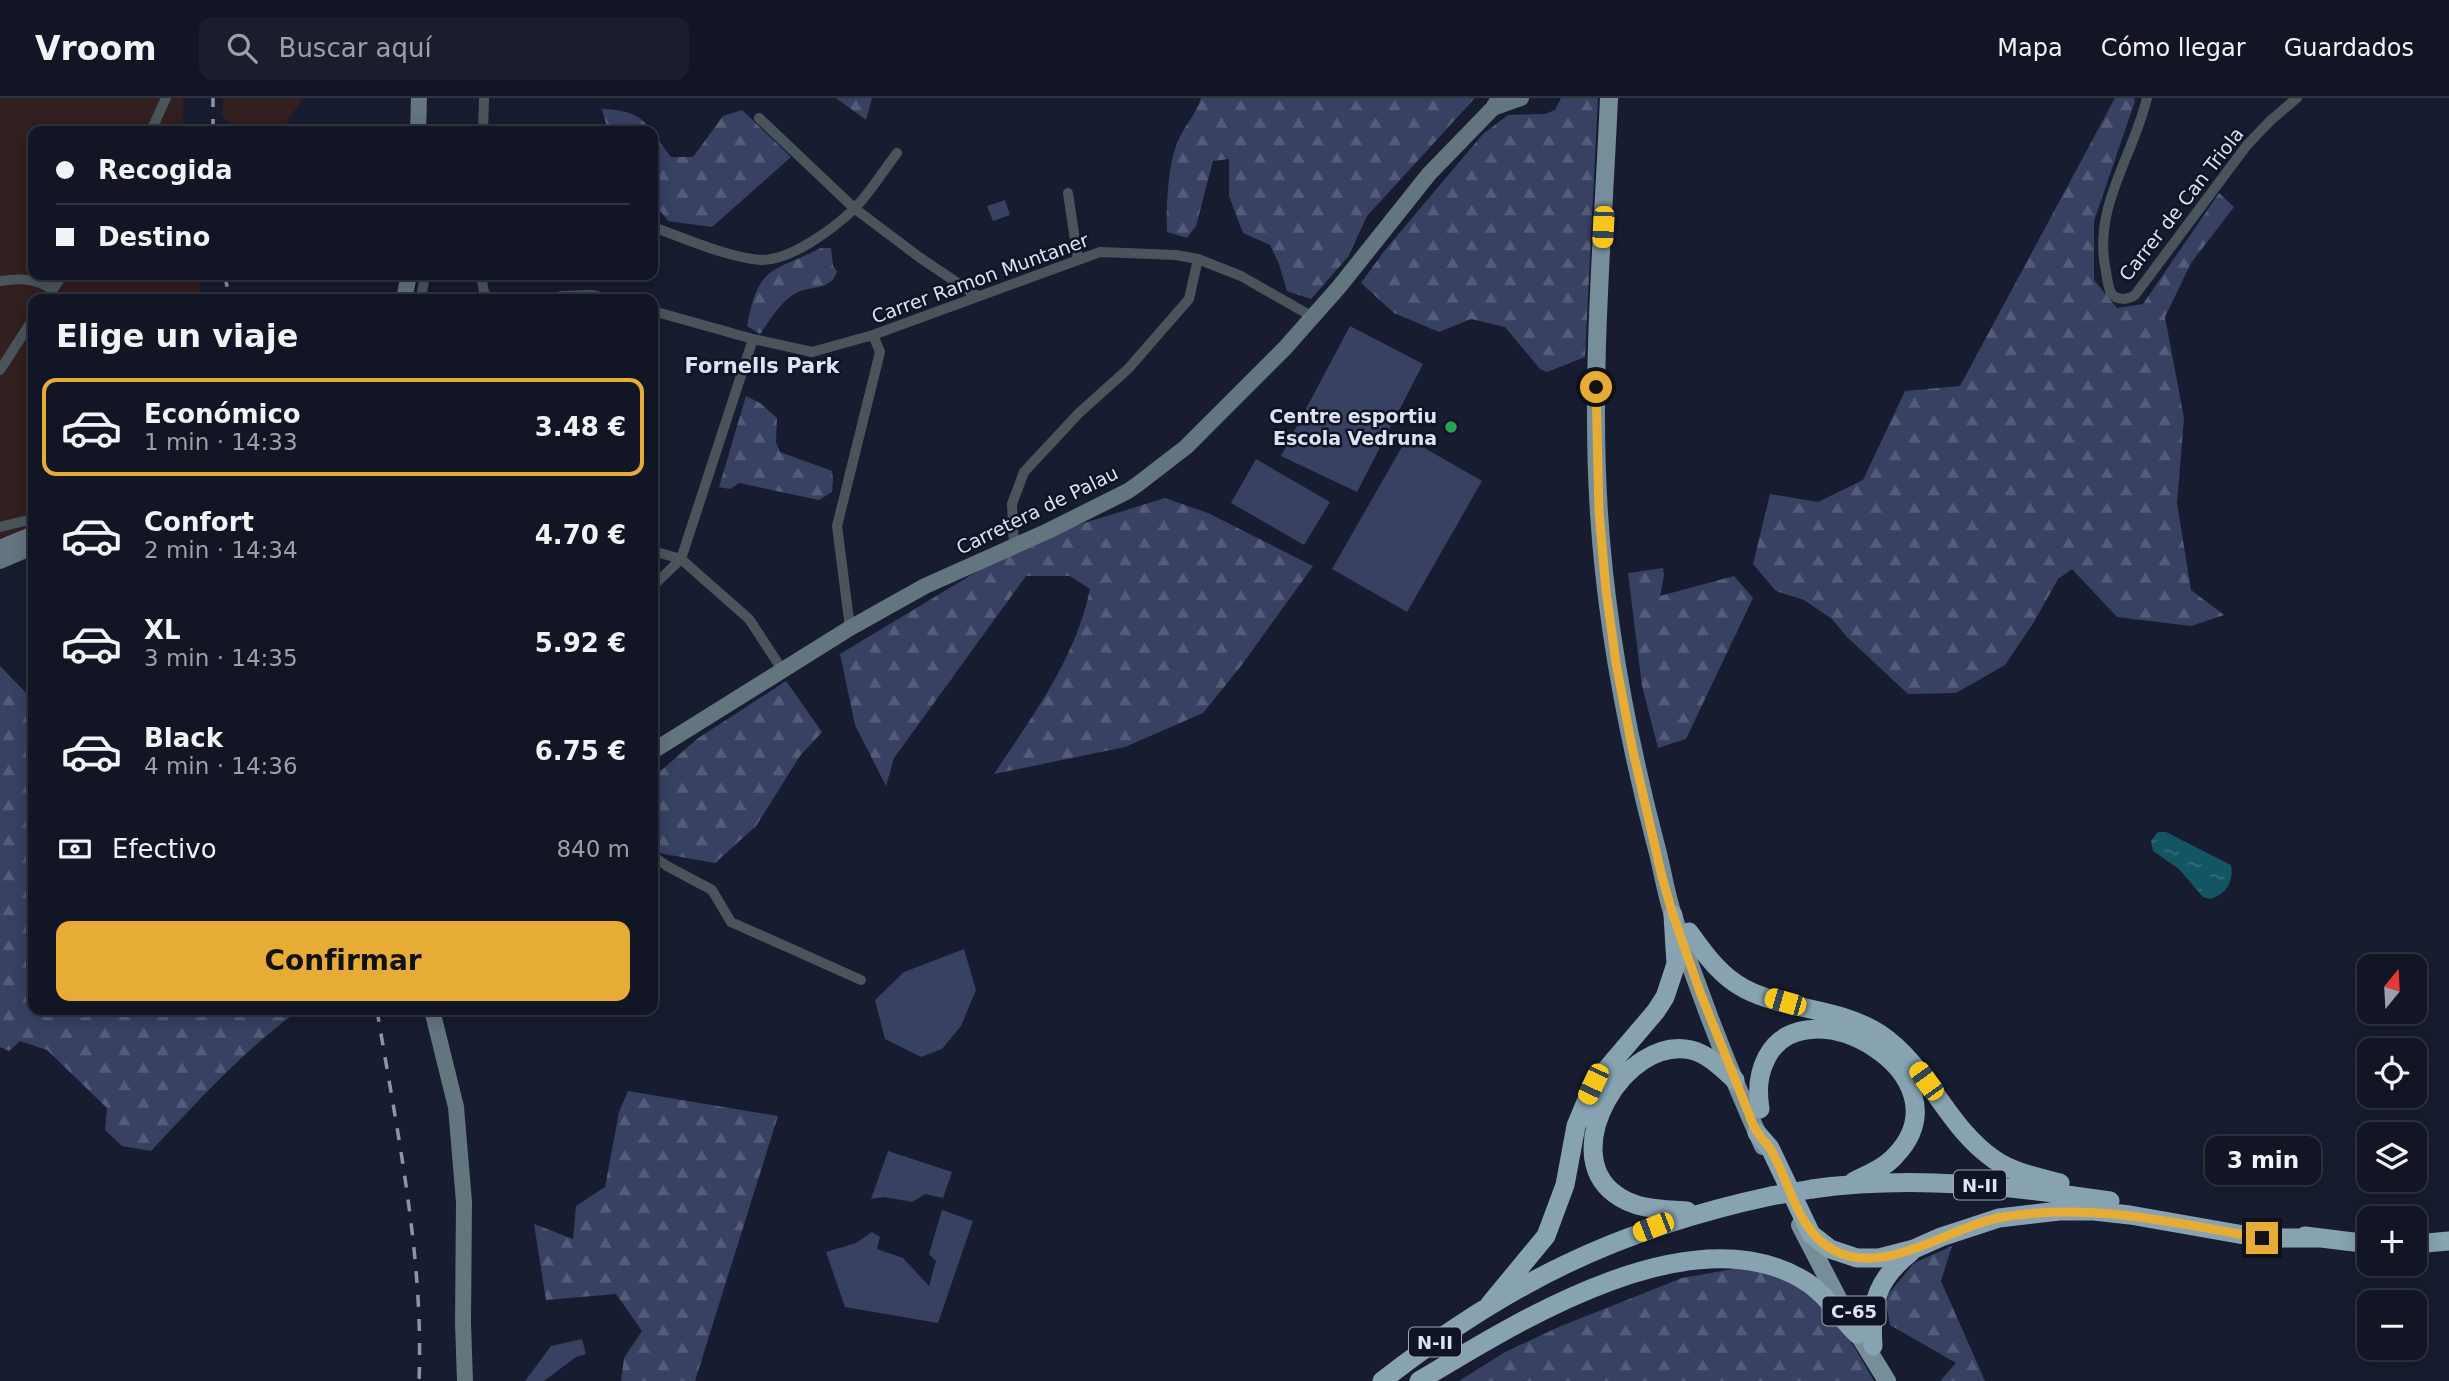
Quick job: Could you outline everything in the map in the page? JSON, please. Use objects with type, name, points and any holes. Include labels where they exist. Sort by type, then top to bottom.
[{"type":"highway","points":[[1489,1305],[1546,1236],[1565,1185],[1576,1126],[1593,1084],[1656,1012],[1665,997],[1676,964],[1673,915]]},
{"type":"highway","points":[[1689,932],[1714,965],[1745,989],[1785,1002],[1838,1014],[1860,1023],[1897,1047],[1912,1062],[1957,1126],[1996,1161],[2021,1172],[2114,1202]]},
{"type":"highway","points":[[1759,1108],[1761,1069],[1771,1051],[1794,1033],[1813,1029],[1836,1031],[1871,1045],[1890,1060],[1910,1086],[1916,1114],[1914,1127],[1895,1157],[1878,1170],[1845,1186]]},
{"type":"highway","points":[[1702,1211],[1642,1207],[1626,1202],[1612,1193],[1596,1169],[1594,1136],[1599,1116],[1619,1082],[1633,1067],[1659,1050],[1691,1050],[1707,1056],[1735,1080]]},
{"type":"highway","points":[[1757,1133],[1770,1148],[1811,1234],[1838,1253],[1857,1258],[1879,1258],[1914,1249],[1999,1218],[2059,1210],[2130,1215],[2262,1238],[2317,1238]]},
{"type":"highway","name":"N-II","points":[[1382,1381],[1489,1305],[1586,1253],[1702,1211],[1812,1189],[1920,1182],[2040,1190],[2357,1243]]},
{"type":"highway","points":[[2427,1243],[2449,1241]]},
{"type":"highway","points":[[1865,1340],[1879,1287],[1890,1270],[1914,1249]]},
{"type":"highway","points":[[1419,1381],[1509,1329],[1582,1294],[1661,1266],[1705,1258],[1752,1261],[1796,1276],[1825,1296],[1865,1340]]},
{"type":"main road","name":"C-65","points":[[1609,98],[1596,387],[1599,512],[1616,663],[1632,747],[1673,915],[1735,1080],[1804,1234],[1887,1381]]},
{"type":"main road","name":"C-65","points":[[1656,846],[1722,1021],[1865,1340]]},
{"type":"street","points":[[159,98],[161,111]]},
{"type":"street","points":[[154,126],[166,98]]},
{"type":"street","points":[[418,126],[419,98]]},
{"type":"street","points":[[483,126],[484,98]]},
{"type":"street","name":"Carretera de Palau","points":[[658,748],[850,628],[925,586],[1128,491],[1176,454],[1237,397],[1312,317],[1429,174],[1496,103],[1521,98]]},
{"type":"street","name":"Carrer de Can Triola","points":[[2147,98],[2111,195],[2103,228],[2103,255],[2109,288],[2116,297],[2123,299],[2135,295],[2247,145],[2297,98]]},
{"type":"street","points":[[759,118],[854,208],[977,296]]},
{"type":"street","points":[[658,229],[722,251],[760,260],[780,259],[824,233],[854,208],[897,153]]},
{"type":"street","points":[[1068,193],[1077,260]]},
{"type":"street","name":"Carrer Ramon Muntaner","points":[[658,312],[753,339],[812,352],[873,335],[1100,252],[1176,255],[1198,259],[1241,276],[1312,317]]},
{"type":"street","points":[[1014,546],[1012,504],[1024,472],[1079,413],[1128,369],[1189,299],[1198,259]]},
{"type":"street","points":[[0,281],[28,279]]},
{"type":"street","points":[[31,280],[44,284],[49,294]]},
{"type":"street","points":[[0,370],[28,327]]},
{"type":"street","points":[[850,628],[836,526],[880,352],[873,335]]},
{"type":"street","points":[[658,581],[681,559],[753,339]]},
{"type":"street","points":[[0,527],[28,520]]},
{"type":"street","points":[[0,548],[28,536]]},
{"type":"street","points":[[0,561],[28,549]]},
{"type":"street","points":[[658,552],[681,559],[749,619],[783,671]]},
{"type":"street","points":[[658,860],[712,890],[731,922],[861,980]]},
{"type":"street","points":[[433,1015],[456,1107],[464,1202],[465,1381]]},
{"type":"shaded area","points":[[0,98],[183,98],[184,126],[28,126],[28,280],[199,280],[202,294],[28,294],[28,543],[0,555]]},
{"type":"shaded area","points":[[223,98],[303,98],[284,126],[234,126],[222,117]]},
{"type":"green space","points":[[836,98],[872,98],[866,120]]},
{"type":"green space","points":[[1201,98],[1475,98],[1367,216],[1348,257],[1311,299],[1287,291],[1270,245],[1243,233],[1229,196],[1229,159],[1213,161],[1196,226],[1187,238],[1167,232],[1168,187],[1174,152]]},
{"type":"green space","points":[[1561,98],[1598,98],[1585,357],[1547,372],[1540,369],[1505,327],[1471,319],[1439,332],[1394,313],[1361,283],[1385,250],[1483,134],[1508,115],[1545,114],[1555,110]]},
{"type":"green space","points":[[2115,98],[2134,98],[2135,101],[2094,221],[2094,280],[2117,308],[2143,304],[2219,193],[2234,207],[2191,263],[2165,317],[2184,418],[2177,503],[2191,590],[2224,615],[2191,626],[2117,617],[2072,569],[2058,579],[2034,622],[2005,665],[1956,693],[1908,694],[1847,637],[1832,619],[1804,600],[1776,591],[1753,564],[1770,494],[1818,502],[1863,480],[1905,391],[1960,386]]},
{"type":"green space","points":[[602,109],[630,113],[648,126],[607,126]]},
{"type":"green space","points":[[742,110],[791,157],[712,227],[668,221],[658,208],[658,140],[671,157],[693,157],[723,116]]},
{"type":"green space","points":[[1005,200],[1010,215],[993,221],[987,206]]},
{"type":"green space","points":[[821,248],[831,248],[833,266],[837,271],[831,282],[791,296],[776,311],[760,334],[747,326],[757,291],[770,273]]},
{"type":"green space","points":[[1350,326],[1423,364],[1357,492],[1281,456]]},
{"type":"green space","points":[[746,396],[760,403],[777,418],[776,442],[780,452],[832,471],[832,492],[819,500],[739,483],[730,489],[719,487]]},
{"type":"green space","points":[[1407,438],[1482,481],[1407,612],[1332,569]]},
{"type":"green space","points":[[1256,459],[1330,502],[1304,545],[1231,503]]},
{"type":"green space","points":[[1165,498],[1208,513],[1313,566],[1241,666],[1203,713],[1125,747],[994,774],[1037,709],[1063,663],[1074,639],[1090,589],[1070,576],[1026,576],[894,758],[886,786],[855,725],[840,654],[1029,540]]},
{"type":"green space","points":[[1663,568],[1660,596],[1734,576],[1753,598],[1686,739],[1658,748],[1642,686],[1628,573]]},
{"type":"green space","points":[[0,666],[28,695],[28,1015],[293,1015],[240,1059],[151,1151],[122,1146],[105,1130],[107,1108],[47,1050],[20,1041],[9,1051],[0,1047]]},
{"type":"green space","points":[[786,681],[822,732],[800,756],[756,826],[715,863],[658,853],[658,773],[697,739]]},
{"type":"green space","points":[[964,949],[976,990],[961,1026],[942,1049],[921,1057],[885,1039],[875,1000],[904,972]]},
{"type":"green space","points":[[628,1091],[778,1116],[695,1381],[621,1381],[624,1358],[642,1331],[616,1294],[546,1300],[534,1224],[573,1239],[576,1206],[605,1187],[619,1112]]},
{"type":"green space","points":[[888,1151],[952,1172],[943,1198],[925,1194],[912,1202],[884,1197],[871,1199]]},
{"type":"green space","points":[[942,1210],[973,1221],[938,1323],[845,1307],[826,1252],[856,1243],[872,1232],[880,1237],[877,1249],[903,1258],[929,1286],[936,1261],[929,1254]]},
{"type":"green space","points":[[1952,1246],[1941,1281],[1985,1381],[1940,1381],[1956,1363],[1890,1325],[1885,1298],[1914,1263]]},
{"type":"green space","points":[[1745,1267],[1792,1285],[1818,1301],[1842,1328],[1874,1381],[1459,1381],[1505,1352],[1561,1326],[1682,1278]]},
{"type":"green space","points":[[582,1339],[586,1354],[576,1357],[544,1381],[525,1381],[551,1346]]},
{"type":"water","points":[[2158,832],[2166,832],[2231,865],[2230,881],[2225,890],[2210,899],[2203,897],[2179,869],[2153,851],[2151,841]]},
{"type":"railway","points":[[213,98],[213,126]]},
{"type":"railway","points":[[226,280],[228,294]]},
{"type":"railway","points":[[378,1015],[413,1241],[419,1381]]},
{"type":"place","name":"Centre esportiu Escola Vedruna","points":[[1451,427]]},
{"type":"district","name":"Fornells Park","points":[[762,366]]},
{"type":"route","points":[[1596,387],[1599,512],[1609,614],[1623,707],[1662,877],[1700,992],[1749,1114],[1757,1133],[1770,1148],[1811,1234],[1838,1253],[1857,1258],[1879,1258],[1914,1249],[1999,1218],[2059,1210],[2130,1215],[2262,1238]]}]
